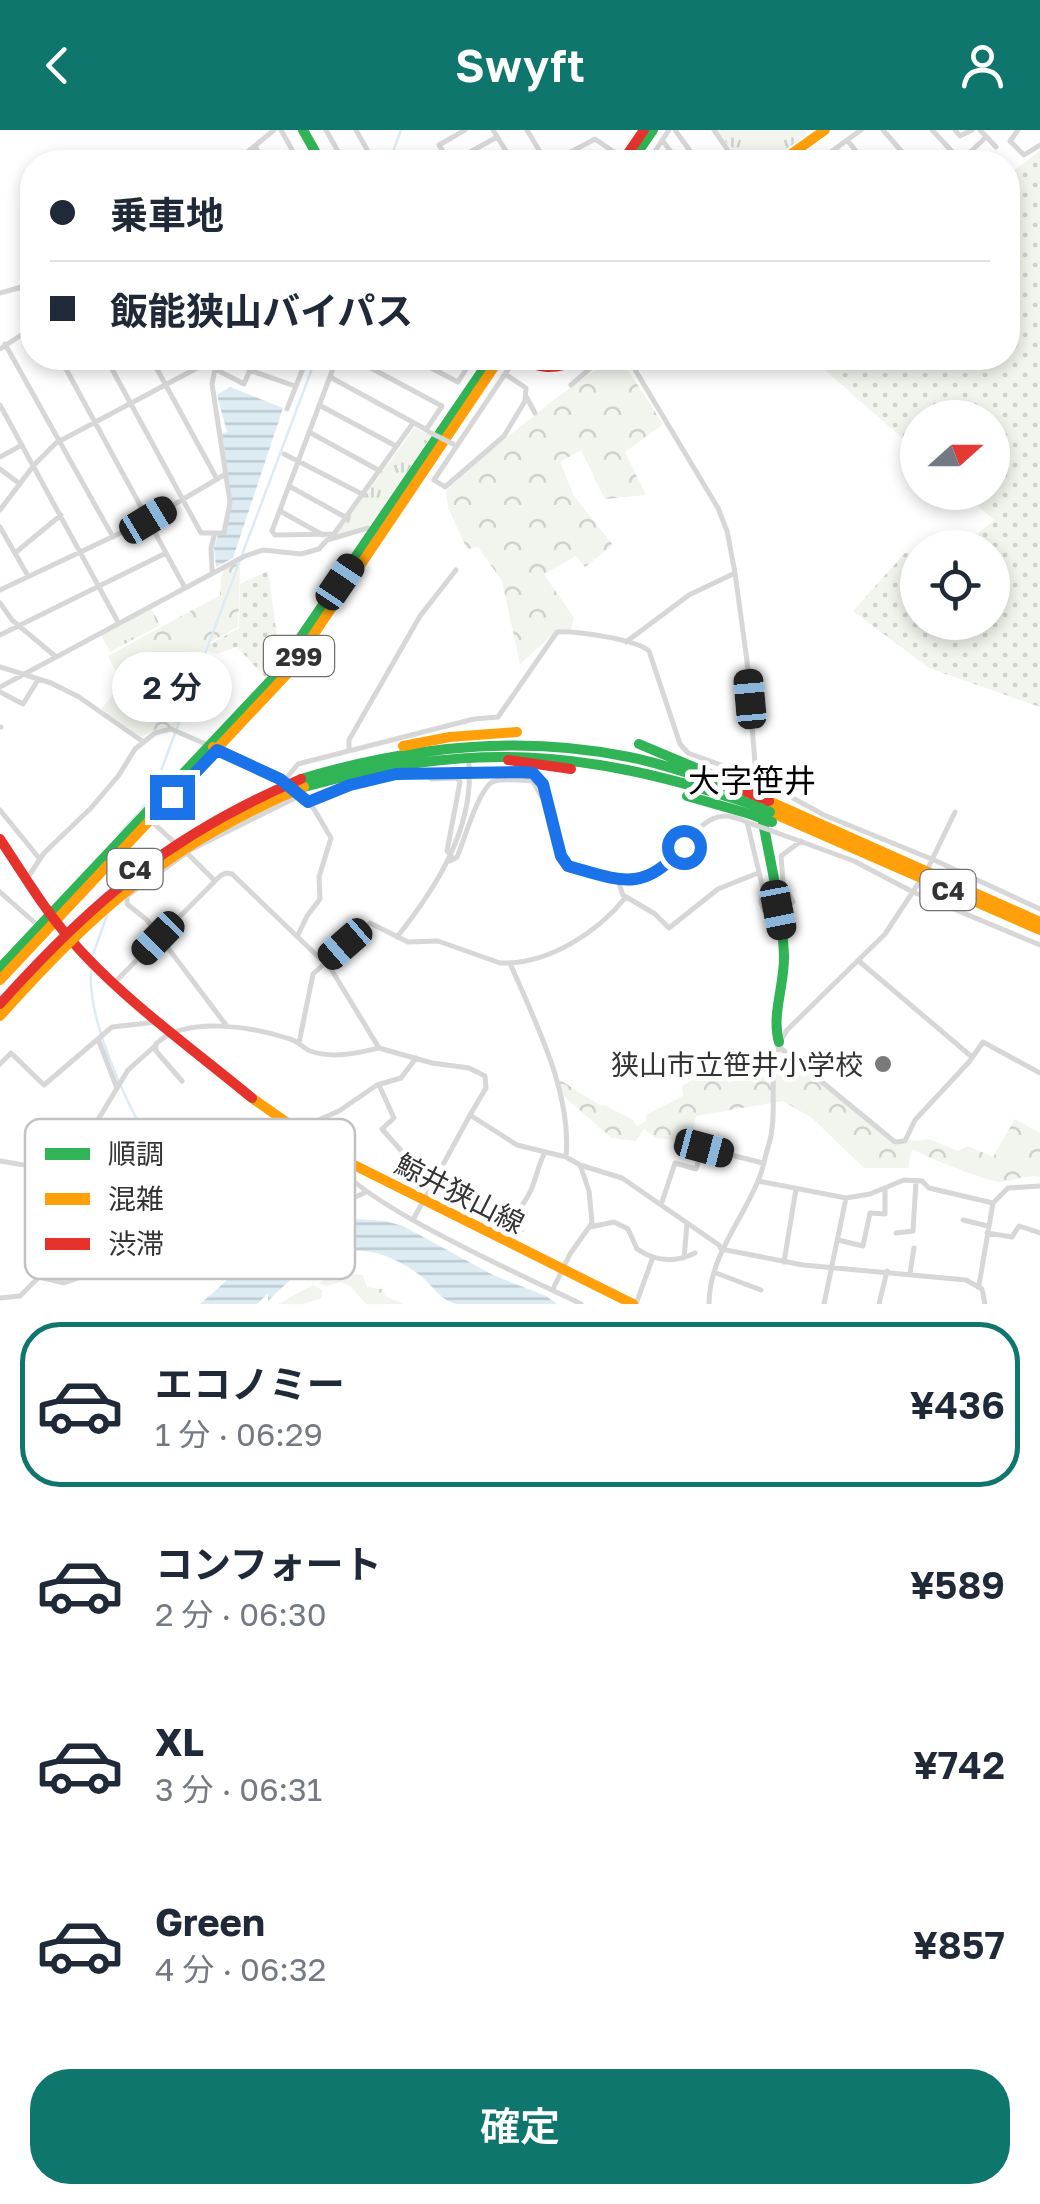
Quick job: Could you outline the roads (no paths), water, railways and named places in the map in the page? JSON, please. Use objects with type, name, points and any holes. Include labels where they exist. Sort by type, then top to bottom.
[{"type":"main road","points":[[810,134],[825,130]]},
{"type":"main road","name":"299","points":[[0,968],[150,820],[273,678],[483,370]]},
{"type":"main road","name":"299","points":[[0,980],[52,918],[265,700],[306,648],[492,370]]},
{"type":"main road","points":[[321,772],[408,745],[517,732]]},
{"type":"main road","name":"C4","points":[[0,1016],[86,924],[149,870],[237,816],[303,791],[321,772],[429,749],[524,744],[628,758],[749,811]]},
{"type":"main road","points":[[639,744],[749,811]]},
{"type":"main road","points":[[214,748],[303,791]]},
{"type":"main road","name":"C4","points":[[0,1004],[75,922],[133,870],[204,824],[364,770],[426,759],[498,754],[575,759],[666,776],[749,811],[856,848],[1040,930]]},
{"type":"main road","points":[[426,759],[502,759],[571,769]]},
{"type":"main road","points":[[756,778],[784,944],[776,1025],[778,1044]]},
{"type":"main road","points":[[688,796],[771,816]]},
{"type":"main road","name":"C4","points":[[771,816],[1040,922]]},
{"type":"main road","name":"鯨井狭山線","points":[[0,839],[52,918],[74,944],[158,1022],[281,1119]]},
{"type":"main road","name":"鯨井狭山線","points":[[355,1166],[635,1304]]},
{"type":"street","points":[[250,150],[274,130]]},
{"type":"street","points":[[443,150],[439,145],[465,130]]},
{"type":"street","points":[[656,150],[672,130],[688,150]]},
{"type":"street","points":[[834,150],[861,130]]},
{"type":"street","points":[[884,130],[901,150]]},
{"type":"street","points":[[932,130],[950,150]]},
{"type":"street","points":[[955,130],[960,136],[976,130],[996,147]]},
{"type":"street","points":[[1018,130],[1010,141],[1019,150]]},
{"type":"street","points":[[471,150],[495,134]]},
{"type":"street","points":[[973,150],[986,137]]},
{"type":"street","points":[[574,150],[596,139],[611,150]]},
{"type":"street","points":[[662,140],[670,150]]},
{"type":"street","points":[[847,140],[855,150]]},
{"type":"street","points":[[255,146],[257,150]]},
{"type":"street","points":[[2,346],[113,537]]},
{"type":"street","points":[[67,370],[184,586]]},
{"type":"street","points":[[113,370],[201,533],[224,533],[230,502],[212,384],[214,370]]},
{"type":"street","points":[[157,370],[217,479]]},
{"type":"street","points":[[0,510],[34,465],[59,442],[188,370]]},
{"type":"street","points":[[216,370],[244,384],[250,370],[295,386]]},
{"type":"street","points":[[286,409],[302,370]]},
{"type":"street","points":[[332,370],[272,531],[274,535],[334,534],[413,423]]},
{"type":"street","points":[[374,370],[442,406],[428,431]]},
{"type":"street","points":[[435,370],[458,382],[466,370]]},
{"type":"street","points":[[508,370],[434,480],[445,487],[504,436],[526,397]]},
{"type":"street","points":[[571,385],[588,370]]},
{"type":"street","points":[[635,370],[722,516],[735,572],[747,661],[756,778]]},
{"type":"street","points":[[505,374],[526,388],[526,397],[535,413]]},
{"type":"street","points":[[330,377],[455,445]]},
{"type":"street","points":[[0,405],[2,415],[34,465],[118,622]]},
{"type":"street","points":[[319,405],[397,447]]},
{"type":"street","points":[[309,432],[380,471]]},
{"type":"street","points":[[0,457],[22,445]]},
{"type":"street","points":[[284,454],[364,495]]},
{"type":"street","points":[[0,468],[20,484]]},
{"type":"street","points":[[0,590],[148,520],[225,475]]},
{"type":"street","points":[[289,486],[345,517]]},
{"type":"street","points":[[280,510],[326,536]]},
{"type":"street","points":[[14,553],[61,514]]},
{"type":"street","points":[[0,526],[28,577]]},
{"type":"street","points":[[38,680],[23,704],[0,690],[244,556],[264,550],[301,554],[319,549],[327,540],[368,528],[374,531]]},
{"type":"street","points":[[212,571],[215,533]]},
{"type":"street","points":[[0,635],[166,553]]},
{"type":"street","points":[[348,750],[349,740],[420,616],[456,570]]},
{"type":"street","points":[[626,642],[689,595],[735,572]]},
{"type":"street","points":[[0,603],[18,626],[56,656]]},
{"type":"street","points":[[284,782],[298,764],[466,727],[474,719],[498,716],[557,632],[626,642],[649,651],[684,749],[756,778],[824,815],[1040,909]]},
{"type":"street","points":[[0,667],[79,697],[144,742]]},
{"type":"street","points":[[26,880],[119,776],[144,742],[159,731],[175,730],[214,748]]},
{"type":"street","points":[[397,937],[450,858],[467,802],[469,764]]},
{"type":"street","points":[[422,772],[432,779],[457,778],[460,782],[446,852],[450,858]]},
{"type":"street","points":[[226,1025],[147,920],[125,900],[186,852],[303,791],[422,772],[533,773],[543,784],[561,856],[568,866],[644,880],[659,872],[712,818],[749,811],[764,889],[762,906],[769,911],[790,905],[793,898],[783,882],[781,856],[801,841]]},
{"type":"street","points":[[450,858],[457,857],[490,783],[534,781],[541,796],[547,798]]},
{"type":"street","points":[[298,936],[306,916],[320,899],[318,877],[330,838],[303,791]]},
{"type":"street","points":[[0,810],[40,860]]},
{"type":"street","points":[[931,863],[954,812]]},
{"type":"street","points":[[771,816],[801,841],[1040,945]]},
{"type":"street","points":[[150,820],[215,881]]},
{"type":"street","points":[[114,983],[226,872],[324,962],[345,989],[379,1048]]},
{"type":"street","points":[[617,878],[626,896],[669,928],[712,892],[758,873]]},
{"type":"street","points":[[708,1304],[721,1249],[758,1181],[772,1135],[773,1061],[778,1044],[787,1030],[885,934],[918,884]]},
{"type":"street","points":[[1,895],[34,922]]},
{"type":"street","points":[[299,1043],[312,974],[370,924],[412,943],[441,942],[510,963],[558,950],[600,925],[626,896]]},
{"type":"street","points":[[860,961],[972,1057]]},
{"type":"street","points":[[510,963],[551,1064],[566,1130],[566,1157]]},
{"type":"street","points":[[0,1064],[10,1053],[44,1085],[116,1025],[158,1022]]},
{"type":"street","points":[[98,1119],[128,1070],[171,1031],[226,1025],[299,1043],[309,1051],[346,1056],[379,1048],[469,1068],[485,1076],[486,1088],[414,1218]]},
{"type":"street","points":[[101,1037],[117,1088]]},
{"type":"street","points":[[778,1044],[894,1142],[905,1142],[915,1120],[983,1042],[1040,1074]]},
{"type":"street","points":[[156,1046],[160,1057],[182,1081]]},
{"type":"street","points":[[324,1119],[379,1085],[401,1078],[416,1058]]},
{"type":"street","points":[[379,1085],[394,1118],[382,1129],[405,1155],[436,1178]]},
{"type":"street","points":[[470,1115],[517,1145],[566,1157],[622,1178],[721,1249],[784,1262],[966,1280],[979,1286]]},
{"type":"street","points":[[661,1204],[675,1163],[696,1169],[704,1148],[763,1163]]},
{"type":"street","points":[[510,1243],[522,1229],[520,1209],[533,1191],[535,1173],[544,1154]]},
{"type":"street","points":[[0,1161],[25,1165]]},
{"type":"street","points":[[553,1290],[575,1246],[590,1227],[589,1191],[580,1165]]},
{"type":"street","points":[[758,1181],[846,1198],[916,1180],[929,1188],[993,1203]]},
{"type":"street","points":[[896,1233],[913,1231],[916,1180]]},
{"type":"street","points":[[355,1182],[414,1218],[581,1304]]},
{"type":"street","points":[[985,1304],[979,1286],[993,1203],[1008,1188],[1040,1186]]},
{"type":"street","points":[[838,1240],[863,1246],[870,1213],[885,1214],[885,1188]]},
{"type":"street","points":[[784,1262],[796,1189]]},
{"type":"street","points":[[355,1197],[366,1192]]},
{"type":"street","points":[[824,1304],[846,1198]]},
{"type":"street","points":[[963,1220],[1012,1237],[1019,1226],[1040,1232]]},
{"type":"street","points":[[590,1227],[614,1222],[628,1229],[637,1250],[653,1257],[668,1260],[695,1253]]},
{"type":"street","points":[[684,1258],[688,1224]]},
{"type":"street","points":[[910,1273],[914,1248]]},
{"type":"street","points":[[635,1304],[653,1257]]},
{"type":"street","points":[[879,1304],[887,1271]]},
{"type":"street","points":[[716,1274],[761,1290]]},
{"type":"street","points":[[16,1304],[38,1279]]},
{"type":"street","points":[[48,1279],[60,1282],[74,1279]]},
{"type":"street","points":[[0,1298],[20,1296]]},
{"type":"waterway","points":[[394,150],[401,130]]},
{"type":"waterway","points":[[142,808],[150,800],[311,370]]},
{"type":"waterway","points":[[117,836],[136,815]]},
{"type":"waterway","points":[[124,875],[128,859]]},
{"type":"waterway","points":[[93,954],[109,910]]},
{"type":"waterway","points":[[91,971],[96,1017],[104,1044],[138,1119]]},
{"type":"place","name":"狭山市立笹井小学校","points":[[883,1064]]},
{"type":"district","name":"大字笹井","points":[[752,780]]}]
